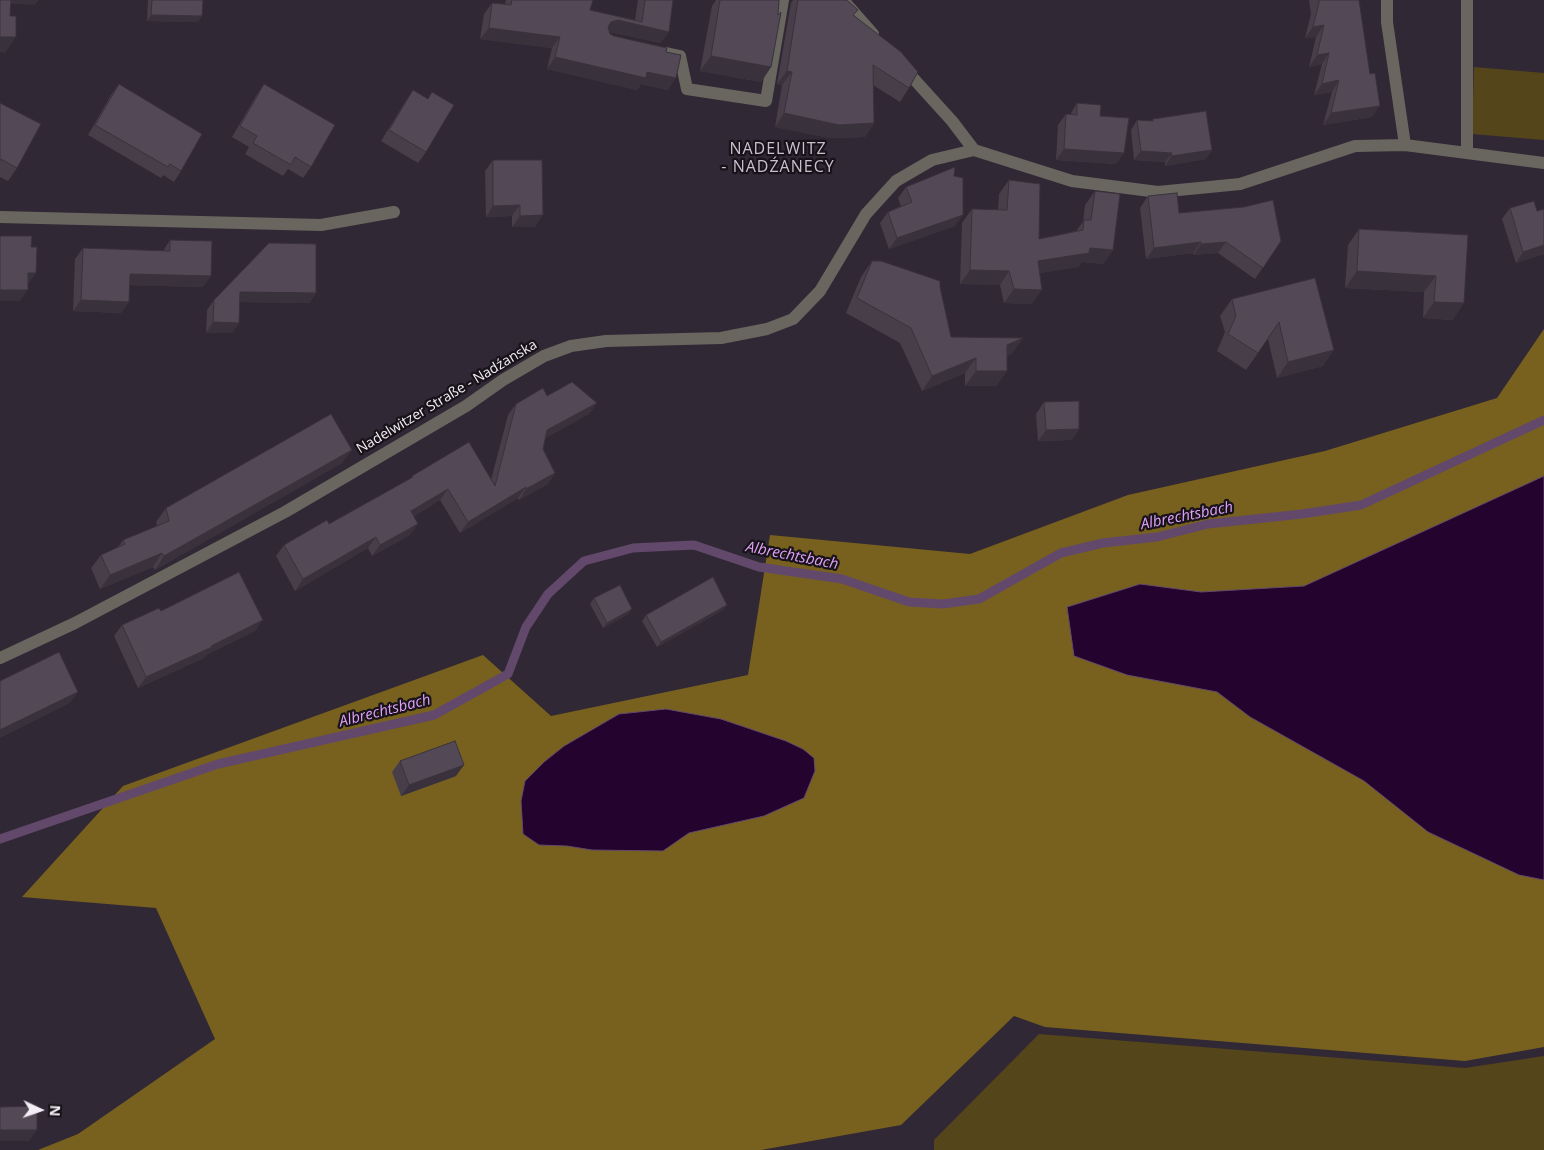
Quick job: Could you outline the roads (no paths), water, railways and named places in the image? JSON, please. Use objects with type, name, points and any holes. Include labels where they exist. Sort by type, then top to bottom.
[{"type":"street","points":[[653,50],[680,56],[687,89],[766,101],[783,0]]},
{"type":"street","points":[[843,0],[881,42]]},
{"type":"street","points":[[1386,0],[1387,22],[1405,145]]},
{"type":"street","points":[[1467,0],[1467,153]]},
{"type":"street","points":[[894,57],[952,121],[974,150],[1072,181],[1158,192],[1240,184],[1356,146],[1405,145],[1544,163]]},
{"type":"street","name":"Nadelwitzer Straße - Nadźanska","points":[[0,658],[75,623],[285,512],[466,406],[503,380],[544,356],[571,346],[606,341],[721,338],[767,329],[793,319],[820,291],[866,214],[896,181],[932,160],[974,150]]},
{"type":"street","points":[[0,217],[321,225],[394,212]]},
{"type":"waterway","name":"Albrechtsbach","points":[[0,839],[218,764],[434,715],[508,674],[526,627],[548,594],[584,561],[633,548],[694,545],[759,567],[842,579],[909,602],[943,604],[979,599],[1061,553],[1103,543],[1157,537],[1208,524],[1302,514],[1361,505],[1544,420]]},
{"type":"district","name":"NADELWITZ - NADŹANECY","points":[[778,158]]}]
